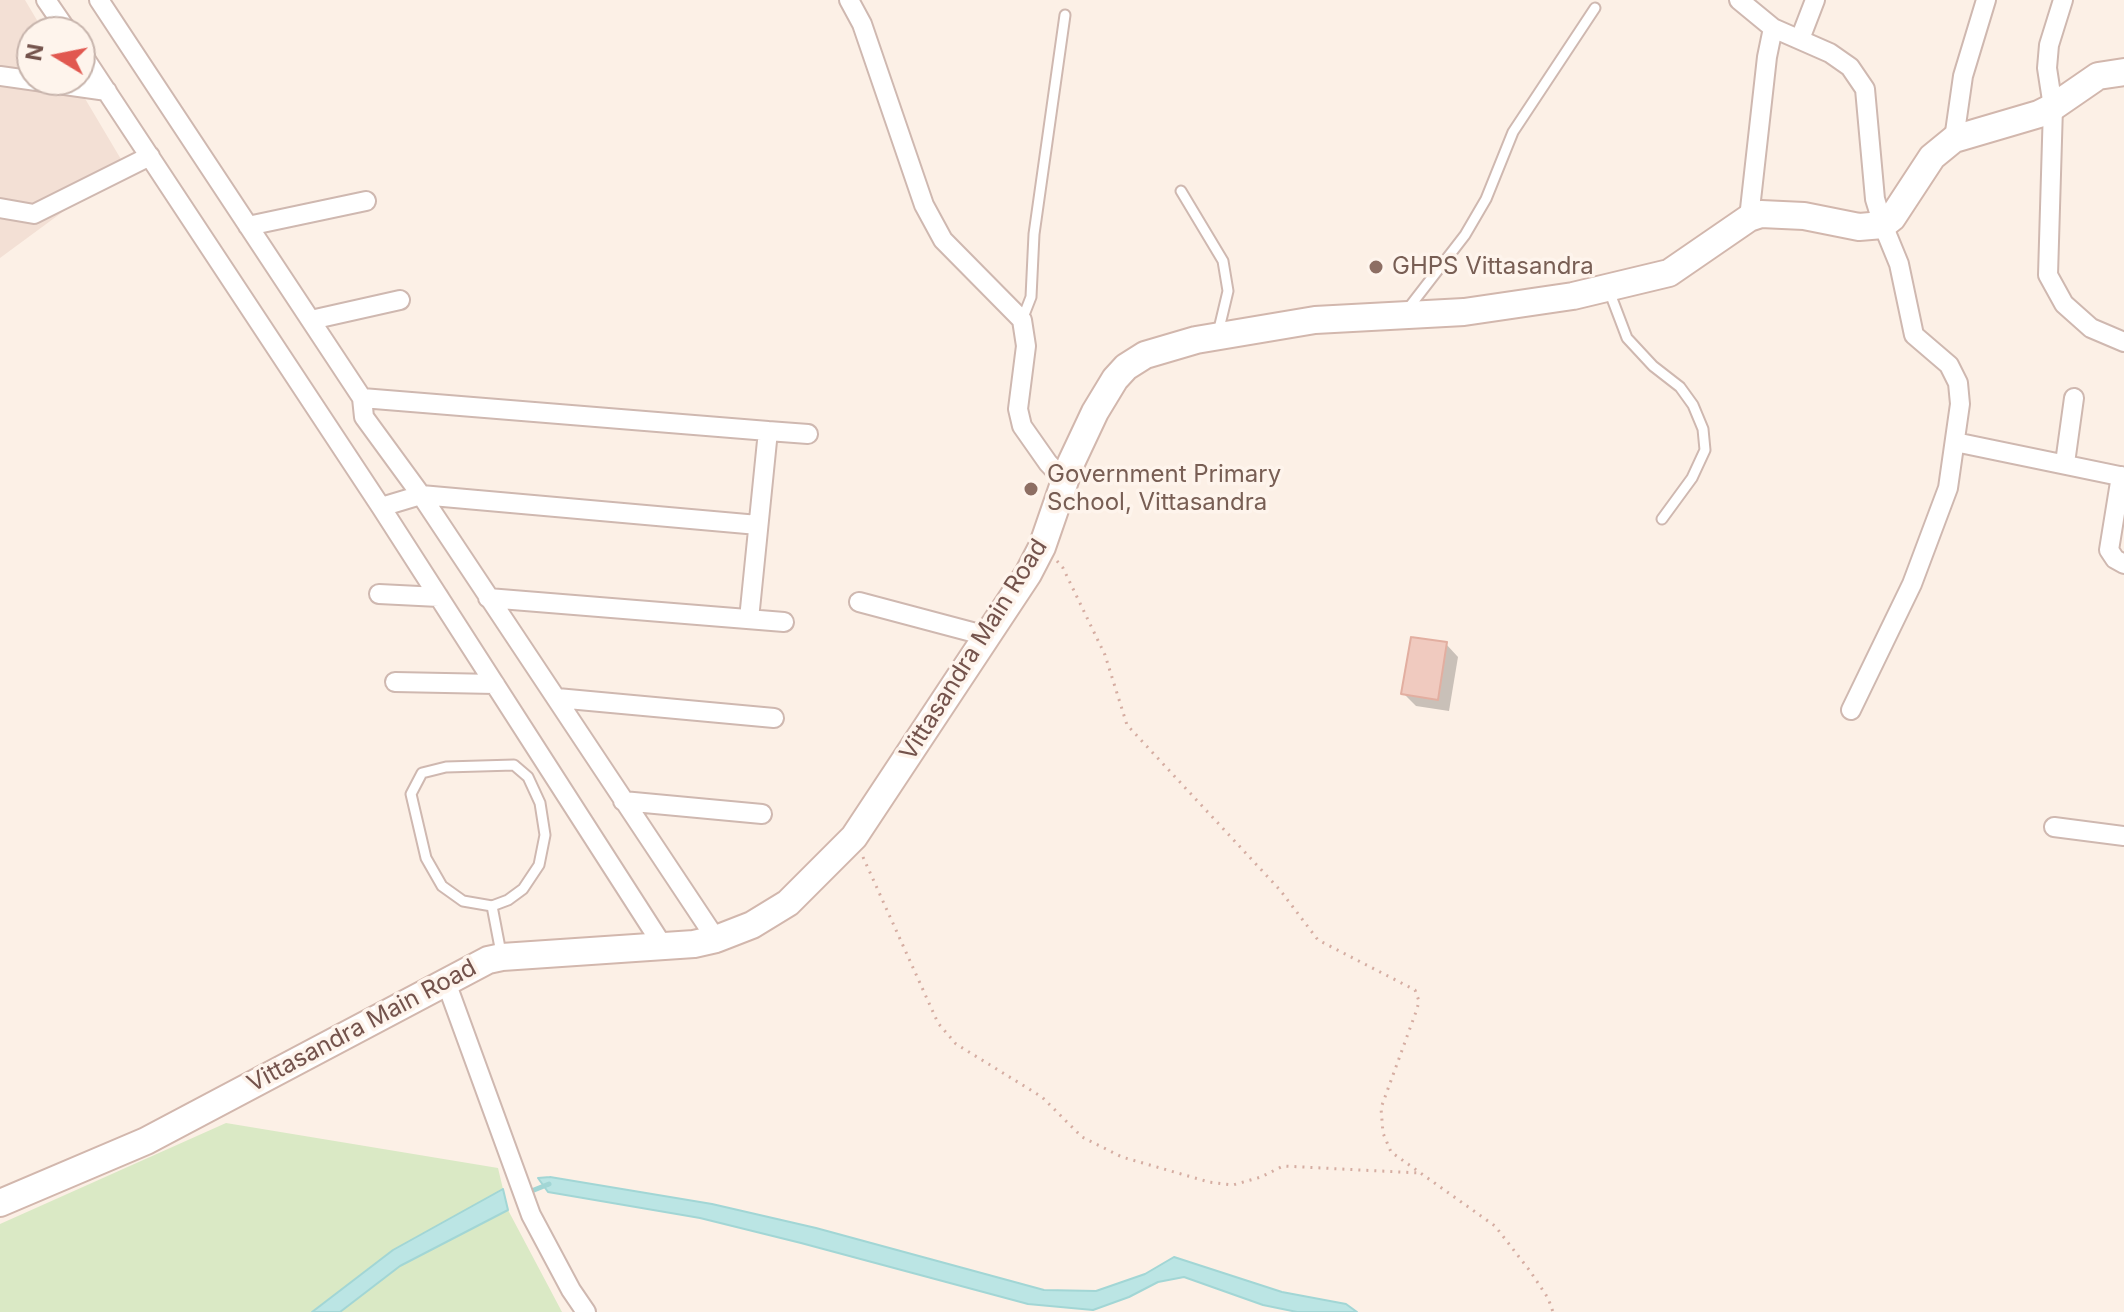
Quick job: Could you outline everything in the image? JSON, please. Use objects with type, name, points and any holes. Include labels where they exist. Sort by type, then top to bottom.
[{"type":"street","points":[[99,0],[362,398],[364,417],[421,495],[716,939]]},
{"type":"street","points":[[849,0],[862,24],[924,205],[943,240],[1022,320],[1026,346],[1018,409],[1020,418],[1034,445],[1065,481]]},
{"type":"street","points":[[1739,0],[1773,28],[1830,53],[1850,67],[1865,89],[1875,199],[1899,264],[1914,335],[1949,365],[1958,383],[1960,404],[1948,488],[1912,584],[1851,710]]},
{"type":"street","points":[[1800,39],[1815,0]]},
{"type":"street","points":[[1954,139],[1963,76],[1986,0]]},
{"type":"street","points":[[2063,0],[2049,45],[2047,68],[2053,107],[2048,275],[2064,304],[2091,328],[2124,342]]},
{"type":"street","points":[[1749,218],[1763,86],[1773,28]]},
{"type":"street","points":[[1883,225],[1892,218],[1932,157],[1954,139],[2023,120],[2053,107],[2098,76],[2124,72]]},
{"type":"street","points":[[96,75],[381,507],[663,946]]},
{"type":"street","points":[[0,76],[107,91]]},
{"type":"street","points":[[0,208],[34,214],[150,156]]},
{"type":"street","points":[[248,226],[366,201]]},
{"type":"street","name":"Vittasandra Main Road","points":[[0,1203],[146,1141],[477,965],[502,957],[663,946],[716,939],[752,925],[788,903],[854,837],[1028,574],[1042,547],[1084,432],[1105,393],[1126,367],[1145,355],[1217,336],[1338,317],[1402,316],[1546,302],[1608,288],[1669,273],[1749,218],[1761,214],[1786,214],[1859,227],[1883,225]]},
{"type":"street","points":[[311,320],[400,300]]},
{"type":"street","points":[[362,398],[808,434]]},
{"type":"street","points":[[2065,463],[2074,398]]},
{"type":"street","points":[[749,619],[768,431]]},
{"type":"street","points":[[1955,442],[2123,477],[2109,550],[2115,559],[2124,564]]},
{"type":"street","points":[[381,507],[421,495],[758,525]]},
{"type":"street","points":[[379,594],[439,597]]},
{"type":"street","points":[[488,598],[784,622]]},
{"type":"street","points":[[859,602],[987,636]]},
{"type":"street","points":[[395,682],[495,684]]},
{"type":"street","points":[[557,698],[774,718]]},
{"type":"street","points":[[623,801],[762,814]]},
{"type":"street","points":[[2054,827],[2124,836]]},
{"type":"street","points":[[446,982],[531,1215],[586,1312]]},
{"type":"lane","points":[[1402,316],[1465,235],[1486,199],[1513,132],[1595,8]]},
{"type":"lane","points":[[1022,320],[1031,297],[1034,234],[1065,15]]},
{"type":"lane","points":[[1181,191],[1223,261],[1228,291],[1217,336]]},
{"type":"lane","points":[[1608,288],[1627,338],[1653,366],[1680,387],[1693,405],[1703,429],[1705,450],[1692,478],[1662,519]]},
{"type":"lane","points":[[514,765],[528,777],[540,803],[545,835],[539,865],[523,889],[508,900],[492,906],[463,901],[442,886],[426,858],[411,794],[422,773],[446,767],[514,765]]},
{"type":"lane","points":[[492,906],[502,957]]},
{"type":"path","points":[[1042,547],[1063,568],[1105,655],[1127,725],[1280,890],[1318,940],[1415,990],[1419,1001],[1417,1009],[1383,1100],[1381,1118],[1391,1152],[1495,1226],[1530,1271],[1548,1298],[1553,1312]]},
{"type":"path","points":[[854,837],[938,1023],[956,1044],[1042,1097],[1082,1137],[1122,1157],[1209,1182],[1233,1185],[1261,1177],[1283,1166],[1419,1173]]},
{"type":"shaded area","points":[[0,0],[25,0],[34,16],[16,16],[16,96],[83,96],[125,166],[0,258]]},
{"type":"green space","points":[[226,1123],[498,1168],[503,1189],[393,1250],[312,1312],[0,1312],[0,1224]]},
{"type":"green space","points":[[508,1210],[562,1312],[340,1312],[400,1266]]},
{"type":"water","points":[[550,1177],[712,1204],[816,1228],[1044,1290],[1096,1291],[1145,1274],[1174,1257],[1282,1292],[1346,1304],[1357,1312],[1297,1312],[1263,1305],[1184,1277],[1158,1282],[1093,1310],[1028,1304],[700,1218],[548,1192],[538,1178]]},
{"type":"water","points":[[503,1189],[508,1210],[400,1266],[340,1312],[312,1312],[393,1250]]},
{"type":"building","points":[[1411,637],[1447,642],[1438,700],[1401,694]]},
{"type":"waterway","points":[[529,1192],[549,1184]]},
{"type":"place","name":"GHPS Vittasandra","points":[[1376,267]]},
{"type":"place","name":"Government Primary School, Vittasandra","points":[[1031,489]]}]
